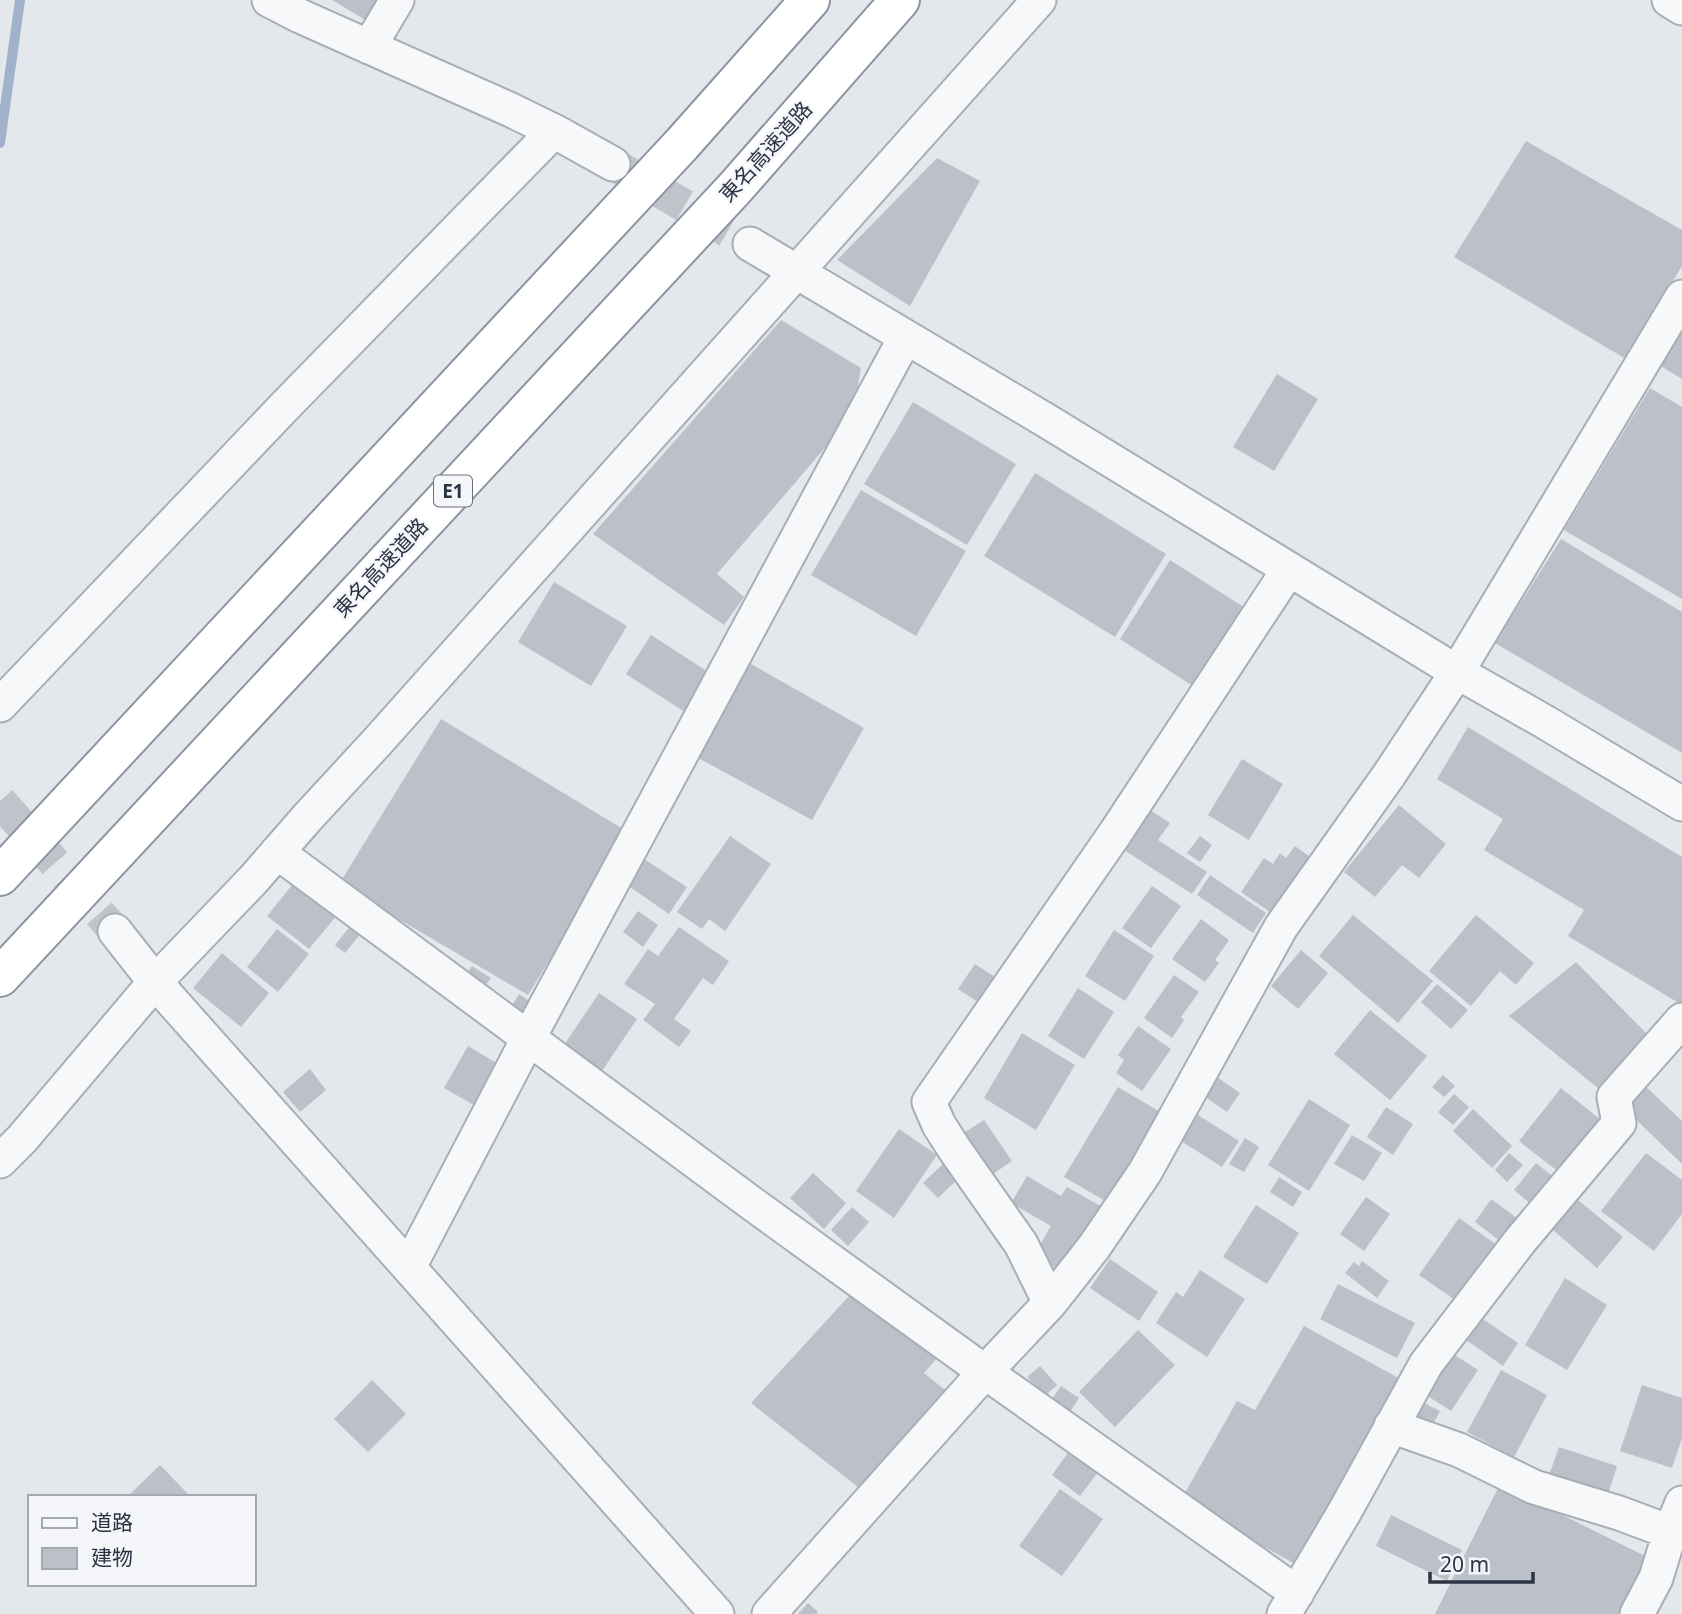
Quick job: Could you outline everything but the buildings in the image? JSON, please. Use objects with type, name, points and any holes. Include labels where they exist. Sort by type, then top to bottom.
[{"type":"highway","points":[[0,876],[682,144],[810,0]]},
{"type":"highway","name":"東名高速道路","points":[[0,977],[735,188],[900,0]]},
{"type":"street","points":[[269,0],[554,131],[613,164]]},
{"type":"street","points":[[369,47],[397,0]]},
{"type":"street","points":[[0,1161],[22,1139],[155,982],[253,880],[1039,0]]},
{"type":"street","points":[[1669,0],[1682,8]]},
{"type":"street","points":[[0,705],[286,405],[554,131]]},
{"type":"street","points":[[750,244],[1047,421],[1457,672],[1682,804]]},
{"type":"street","points":[[769,1614],[1050,1303],[1094,1247],[1145,1172],[1281,927],[1389,775],[1457,672],[1682,297]]},
{"type":"street","points":[[409,1267],[528,1039],[905,338]]},
{"type":"street","points":[[1050,1303],[1021,1244],[955,1150],[939,1125],[929,1102],[1116,832],[1289,569]]},
{"type":"street","points":[[277,852],[754,1205],[985,1372],[1290,1603],[1345,1511],[1426,1364],[1520,1241],[1619,1123],[1614,1097],[1682,1020]]},
{"type":"street","points":[[115,931],[155,982],[716,1614]]},
{"type":"street","points":[[1391,1426],[1459,1450],[1534,1487],[1619,1513],[1676,1518],[1656,1578],[1637,1614]]},
{"type":"waterway","points":[[0,143],[20,0]]},
{"type":"tunnel","points":[[613,164],[750,244]]},
{"type":"tunnel","points":[[0,801],[115,931]]}]
